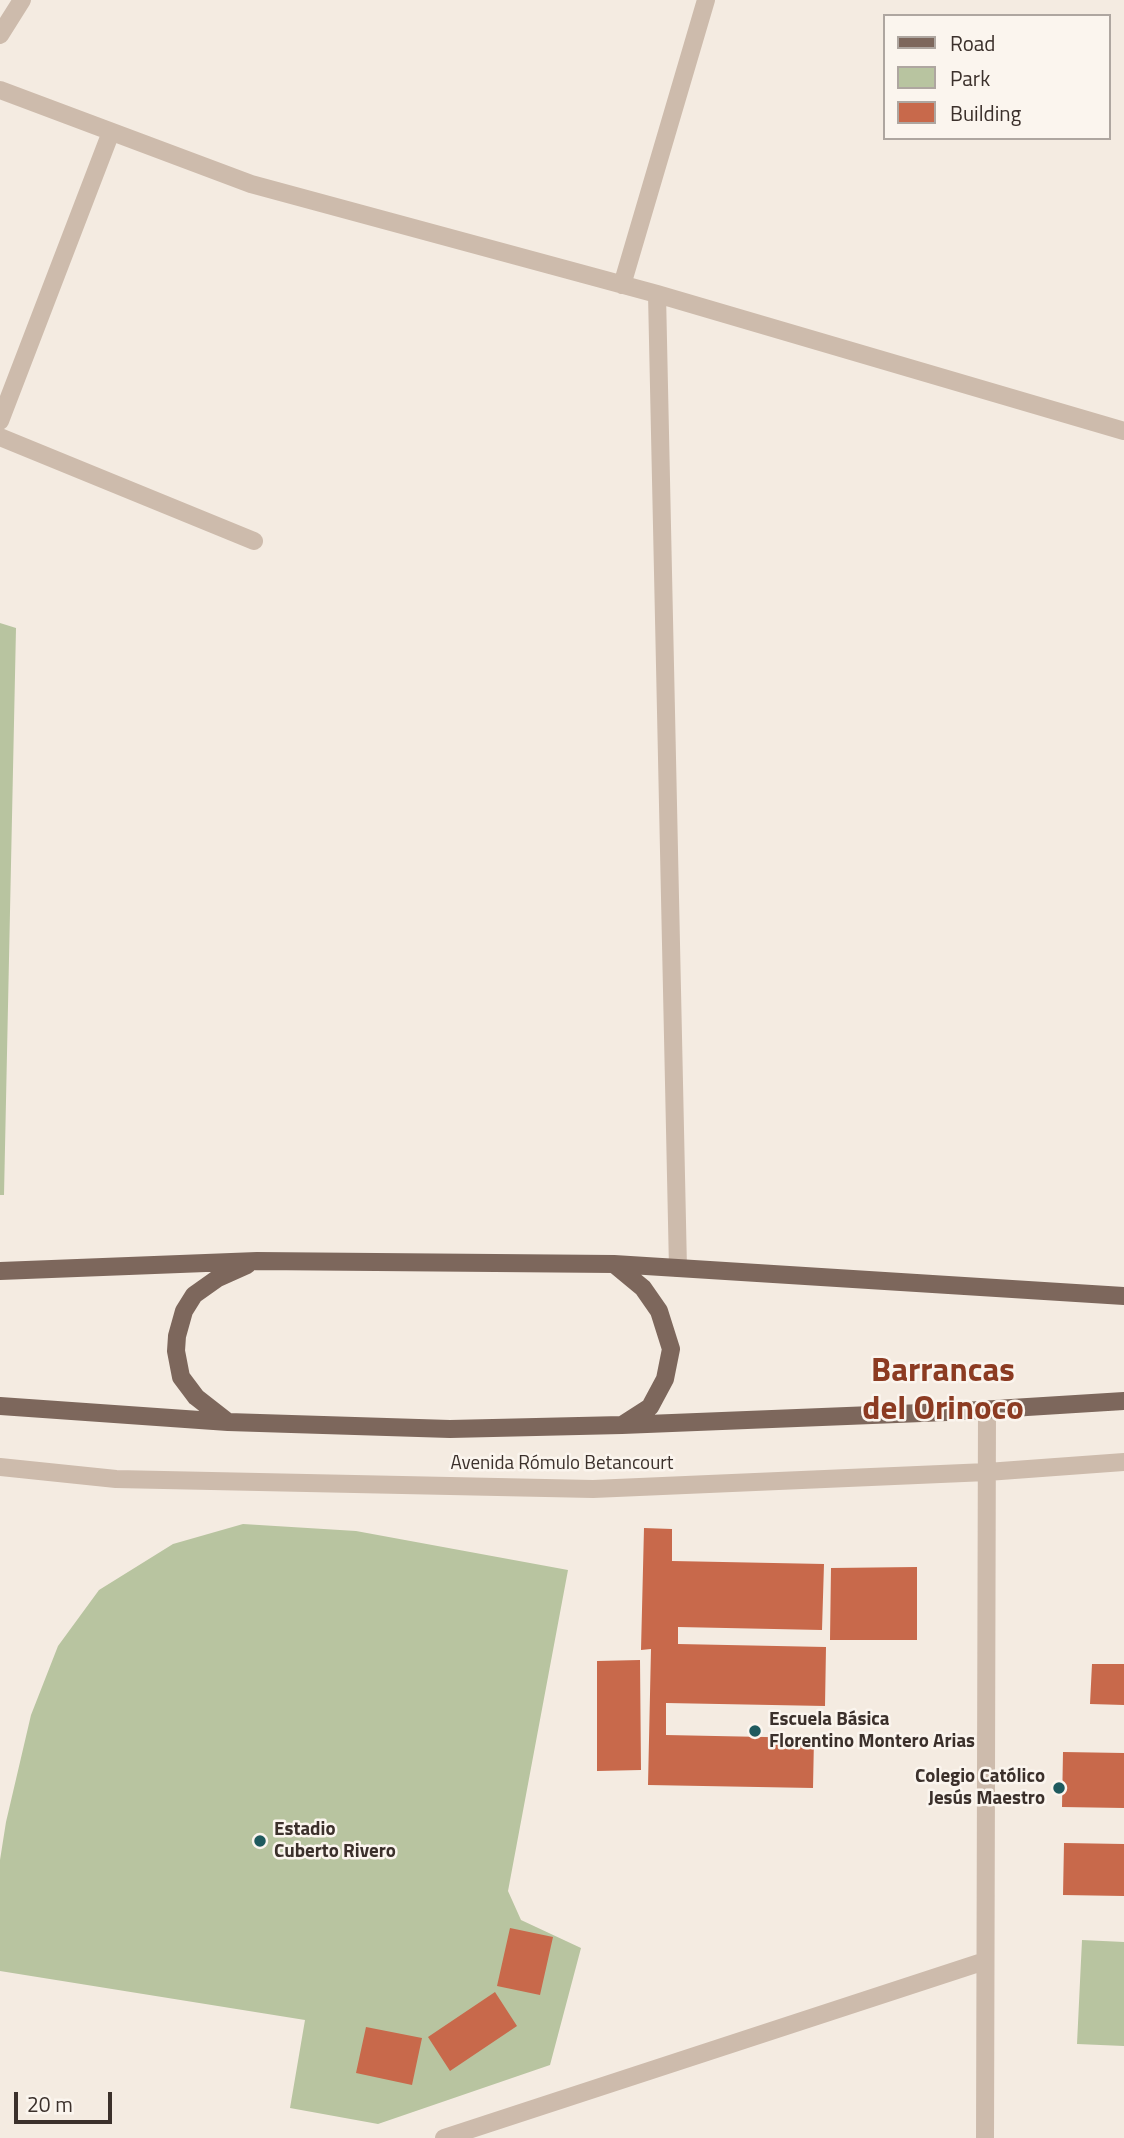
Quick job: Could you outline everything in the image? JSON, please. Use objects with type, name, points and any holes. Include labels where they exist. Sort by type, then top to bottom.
[{"type":"main road","points":[[0,1271],[257,1261],[614,1264],[1124,1296]]},
{"type":"main road","points":[[228,1422],[196,1397],[181,1377],[176,1351],[177,1336],[184,1311],[194,1295],[218,1278],[257,1261]]},
{"type":"main road","points":[[614,1264],[642,1288],[659,1311],[671,1349],[665,1379],[650,1407],[622,1425]]},
{"type":"main road","name":"Avenida Rómulo Betancourt","points":[[0,1406],[228,1422],[450,1429],[622,1425],[1124,1401]]},
{"type":"street","points":[[0,35],[22,0]]},
{"type":"street","points":[[622,285],[706,0]]},
{"type":"street","points":[[0,90],[251,184],[657,294],[1124,430]]},
{"type":"street","points":[[0,421],[111,131]]},
{"type":"street","points":[[657,294],[678,1268]]},
{"type":"street","points":[[0,437],[254,541]]},
{"type":"street","points":[[985,2138],[987,1409]]},
{"type":"street","name":"Avenida Rómulo Betancourt","points":[[0,1467],[116,1479],[593,1489],[987,1472],[1124,1462]]},
{"type":"street","points":[[444,2138],[985,1961]]},
{"type":"green space","points":[[0,623],[16,628],[4,1195],[0,1195]]},
{"type":"green space","name":"Estadio Cuberto Rivero","points":[[243,1524],[356,1531],[568,1570],[508,1891],[521,1920],[581,1948],[550,2065],[378,2124],[290,2108],[305,2020],[0,1971],[0,1860],[6,1822],[31,1715],[58,1646],[99,1590],[173,1544]]},
{"type":"green space","points":[[1082,1940],[1124,1942],[1124,2046],[1077,2044]]},
{"type":"building","points":[[644,1528],[672,1529],[672,1561],[824,1564],[822,1630],[678,1627],[678,1644],[826,1647],[825,1706],[666,1703],[666,1735],[814,1738],[813,1788],[648,1785],[651,1649],[641,1650]]},
{"type":"building","points":[[917,1567],[917,1640],[830,1640],[831,1568]]},
{"type":"building","points":[[640,1660],[641,1770],[597,1771],[597,1661]]},
{"type":"building","points":[[1092,1664],[1124,1664],[1124,1705],[1090,1704]]},
{"type":"building","points":[[1063,1752],[1124,1753],[1124,1808],[1062,1807]]},
{"type":"building","points":[[1064,1843],[1124,1844],[1124,1896],[1063,1895]]},
{"type":"building","points":[[510,1928],[553,1937],[540,1995],[497,1986]]},
{"type":"building","points":[[495,1992],[517,2026],[450,2071],[428,2037]]},
{"type":"building","points":[[366,2027],[422,2038],[412,2085],[356,2073]]},
{"type":"place","name":"Escuela Básica Florentino Montero Arias","points":[[755,1731]]},
{"type":"place","name":"Colegio Católico Jesús Maestro","points":[[1059,1788]]},
{"type":"place","name":"Estadio Cuberto Rivero","points":[[260,1841]]},
{"type":"district","name":"Barrancas del Orinoco","points":[[943,1392]]}]
